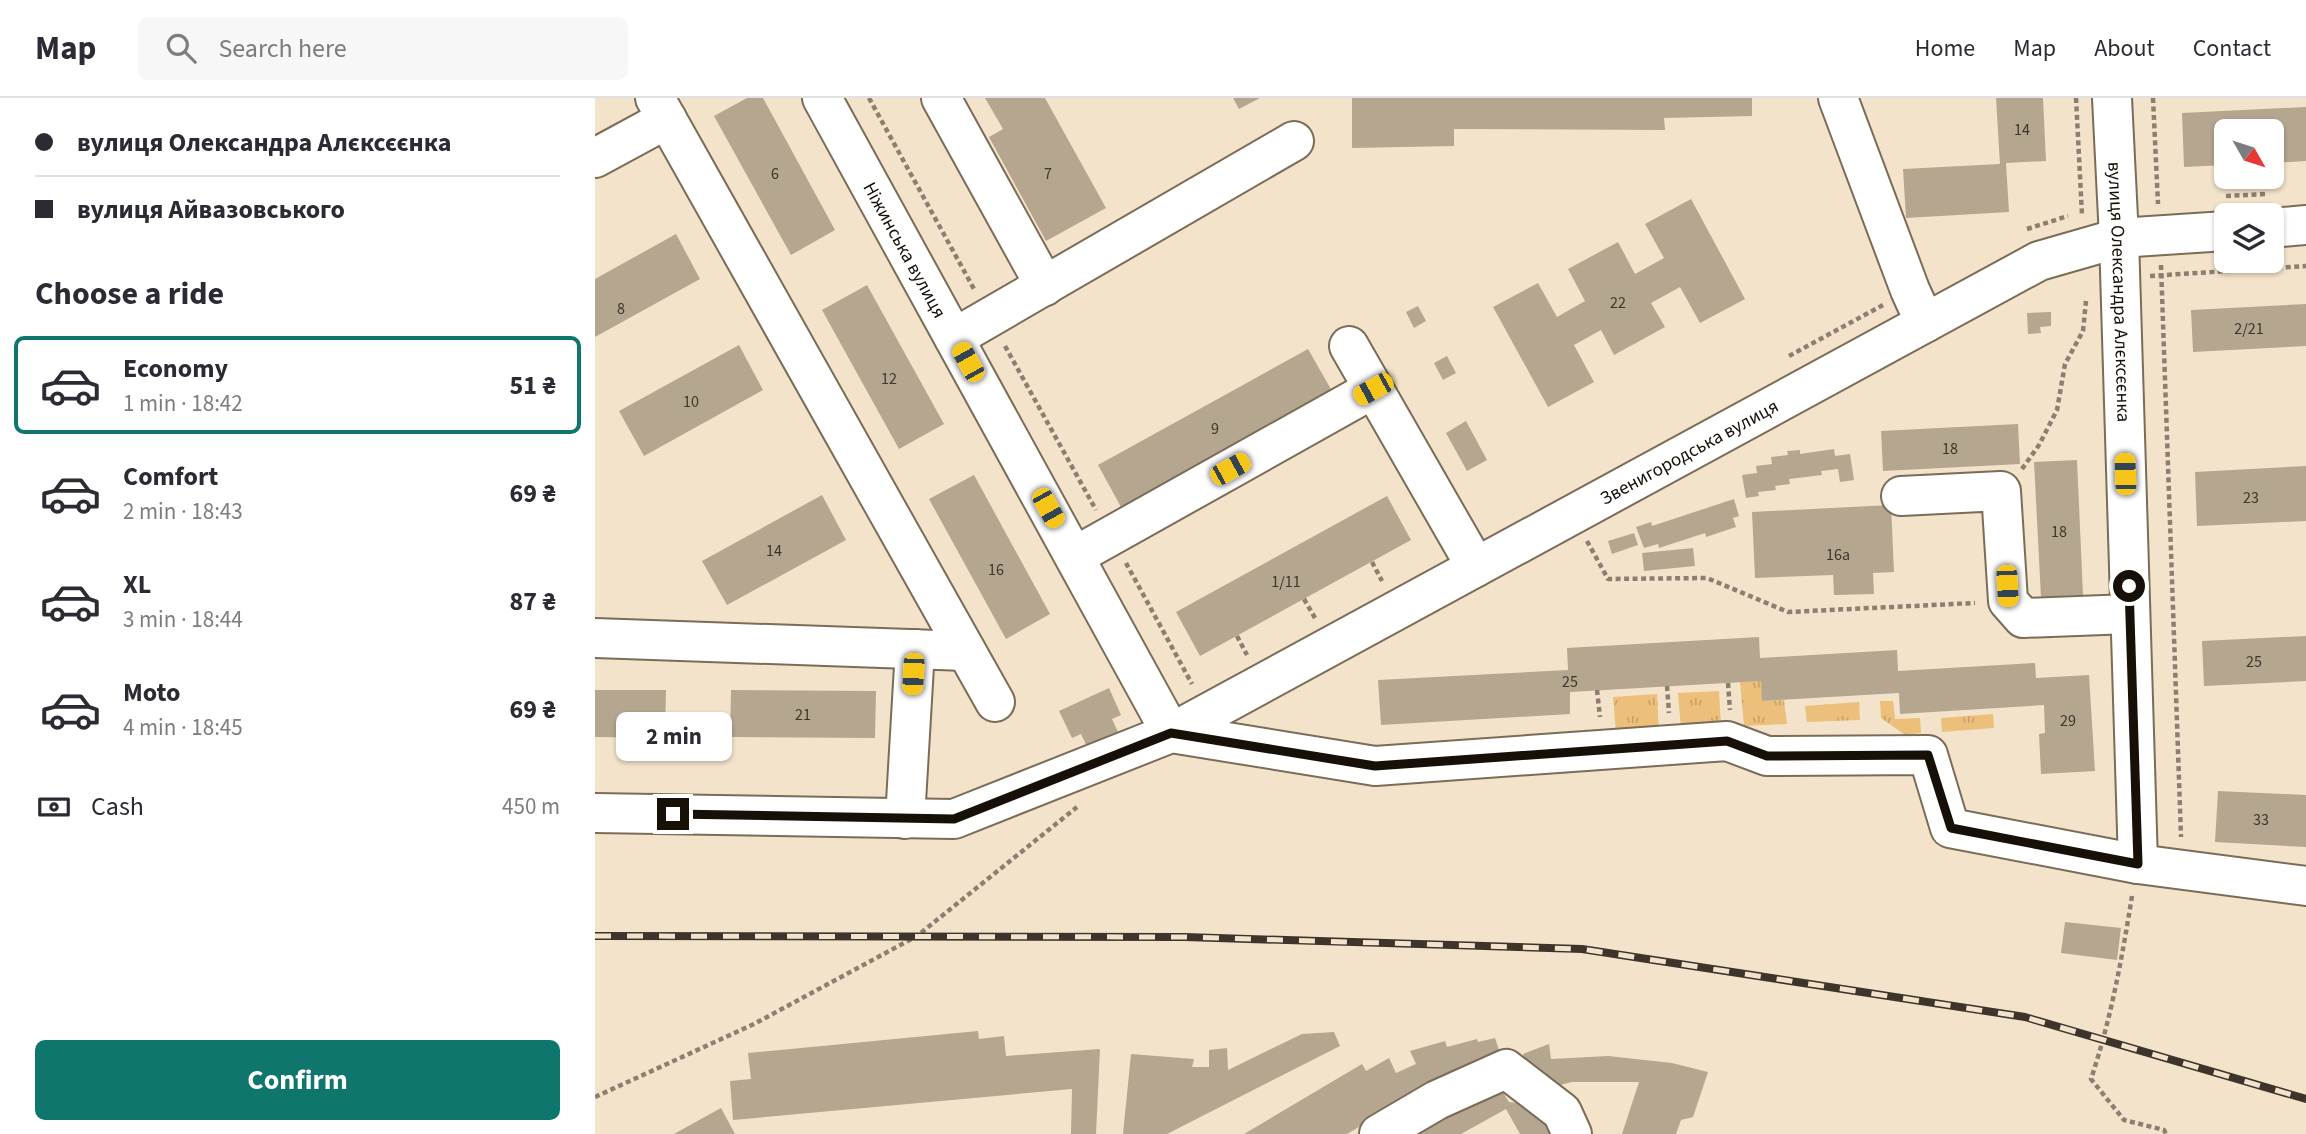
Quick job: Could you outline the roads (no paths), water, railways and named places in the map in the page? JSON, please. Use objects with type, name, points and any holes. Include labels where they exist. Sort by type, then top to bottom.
[{"type":"street","name":"Ніжинська вулиця","points":[[822,98],[1171,733]]},
{"type":"street","points":[[941,98],[1045,286]]},
{"type":"street","points":[[1838,98],[1910,290],[1926,323]]},
{"type":"street","name":"вулиця Олександра Алєксєєнка","points":[[2112,98],[2119,238],[2138,864]]},
{"type":"street","points":[[595,158],[661,109],[995,702]]},
{"type":"street","points":[[954,338],[1294,141]]},
{"type":"street","points":[[2284,227],[2306,225]]},
{"type":"street","name":"Звенигородська вулиця","points":[[595,813],[954,819],[1171,733],[2039,261],[2119,238],[2214,232]]},
{"type":"street","points":[[1349,346],[1476,567]]},
{"type":"street","points":[[1075,556],[1373,389]]},
{"type":"street","points":[[1901,496],[2001,491],[2008,601],[2023,618],[2130,614]]},
{"type":"street","points":[[595,638],[966,651]]},
{"type":"street","points":[[905,819],[915,649]]},
{"type":"street","points":[[1171,733],[1375,766],[1727,741],[1767,756],[1928,755],[1951,828],[2138,864],[2306,886]]},
{"type":"street","points":[[1379,1134],[1437,1100],[1506,1069],[1562,1112],[1572,1134]]},
{"type":"railway","points":[[595,936],[1185,937],[1582,949],[2025,1017],[2306,1099]]}]
